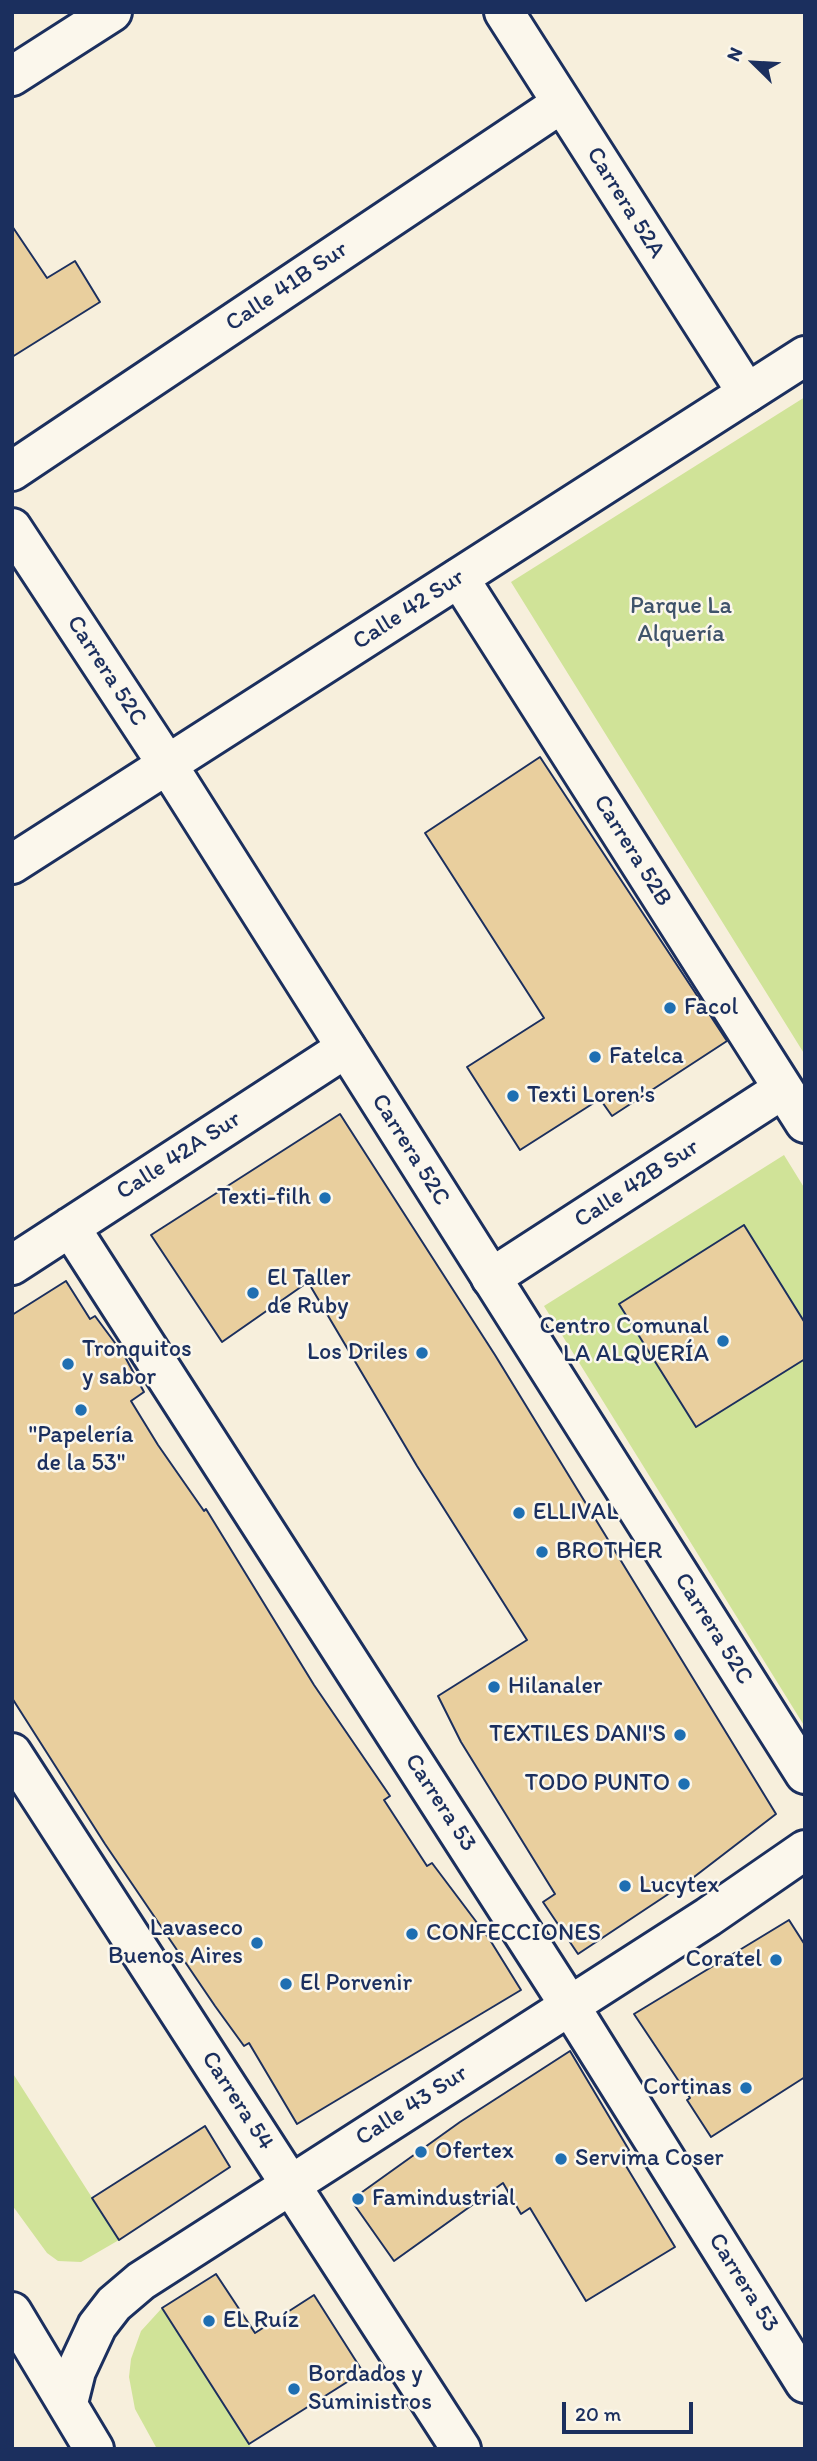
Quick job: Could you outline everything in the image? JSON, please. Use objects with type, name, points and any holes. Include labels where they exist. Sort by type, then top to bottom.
[{"type":"street","points":[[12,76],[112,12]]},
{"type":"street","name":"Carrera 52A","points":[[504,12],[747,394]]},
{"type":"street","name":"Calle 41B Sur","points":[[12,471],[562,103]]},
{"type":"street","name":"Calle 42 Sur","points":[[12,864],[805,356]]},
{"type":"street","name":"Carrera 52C","points":[[12,528],[167,764],[805,1774]]},
{"type":"street","name":"Carrera 52B","points":[[459,578],[805,1123]]},
{"type":"street","name":"Calle 42A Sur","points":[[12,1265],[345,1048]]},
{"type":"street","name":"Calle 42B Sur","points":[[491,1278],[783,1089]]},
{"type":"street","name":"Carrera 53","points":[[70,1227],[570,2006],[805,2383]]},
{"type":"street","name":"Carrera 54","points":[[12,1753],[461,2449]]},
{"type":"street","name":"Calle 43 Sur","points":[[68,2403],[85,2348],[114,2304],[141,2281],[708,1917],[805,1850]]},
{"type":"street","points":[[12,2312],[94,2449]]},
{"type":"green space","name":"Parque La Alquería","points":[[805,397],[805,1055],[511,582]]},
{"type":"green space","points":[[784,1155],[805,1189],[805,1727],[544,1306]]},
{"type":"green space","points":[[12,2072],[119,2240],[81,2262],[58,2261],[47,2253],[12,2205]]},
{"type":"green space","points":[[162,2308],[252,2449],[157,2449],[135,2409],[129,2377],[131,2359],[141,2331]]},
{"type":"building","points":[[12,226],[47,278],[75,261],[100,302],[12,357]]},
{"type":"building","points":[[540,757],[727,1041],[612,1116],[600,1099],[520,1150],[467,1067],[544,1018],[425,833]]},
{"type":"building","points":[[340,1114],[495,1355],[776,1814],[694,1877],[578,1954],[543,1902],[555,1894],[461,1742],[438,1696],[527,1640],[417,1466],[308,1282],[222,1342],[151,1235]]},
{"type":"building","name":"Centro Comunal LA ALQUERÍA","points":[[744,1225],[805,1323],[805,1359],[696,1427],[619,1304]]},
{"type":"building","points":[[66,1281],[90,1319],[95,1316],[124,1355],[144,1392],[131,1401],[158,1445],[204,1511],[206,1509],[314,1685],[390,1796],[384,1800],[427,1866],[432,1863],[490,1940],[521,1990],[297,2124],[249,2043],[244,2046],[215,2006],[105,1844],[12,1698],[12,1315]]},
{"type":"building","points":[[789,1920],[805,1945],[805,2077],[711,2137],[687,2100],[690,2098],[634,2014]]},
{"type":"building","points":[[570,2051],[629,2150],[620,2156],[675,2247],[586,2301],[530,2208],[521,2214],[503,2183],[394,2261],[351,2200],[460,2122]]},
{"type":"building","points":[[205,2126],[230,2167],[119,2240],[92,2198]]},
{"type":"building","points":[[216,2274],[255,2333],[314,2295],[363,2372],[249,2444],[162,2308]]},
{"type":"place","name":"Facol","points":[[670,1008]]},
{"type":"place","name":"Fatelca","points":[[595,1057]]},
{"type":"place","name":"Texti Loren's","points":[[513,1096]]},
{"type":"place","name":"Texti-filh","points":[[325,1198]]},
{"type":"place","name":"El Taller de Ruby","points":[[253,1293]]},
{"type":"place","name":"Centro Comunal LA ALQUERÍA","points":[[723,1341]]},
{"type":"place","name":"Los Driles","points":[[422,1353]]},
{"type":"place","name":"Tronquitos y sabor","points":[[68,1364]]},
{"type":"place","name":"\"Papelería de la 53\"","points":[[81,1410]]},
{"type":"place","name":"ELLIVAL","points":[[519,1513]]},
{"type":"place","name":"BROTHER","points":[[542,1552]]},
{"type":"place","name":"Hilanaler","points":[[494,1687]]},
{"type":"place","name":"TEXTILES DANI'S","points":[[680,1735]]},
{"type":"place","name":"TODO PUNTO","points":[[684,1784]]},
{"type":"place","name":"Lucytex","points":[[625,1886]]},
{"type":"place","name":"CONFECCIONES","points":[[412,1934]]},
{"type":"place","name":"Lavaseco Buenos Aires","points":[[257,1943]]},
{"type":"place","name":"Coratel","points":[[776,1960]]},
{"type":"place","name":"El Porvenir","points":[[286,1984]]},
{"type":"place","name":"Cortinas","points":[[746,2088]]},
{"type":"place","name":"Ofertex","points":[[421,2152]]},
{"type":"place","name":"Servima Coser","points":[[561,2159]]},
{"type":"place","name":"Famindustrial","points":[[358,2199]]},
{"type":"place","name":"EL Ruíz","points":[[209,2321]]},
{"type":"place","name":"Bordados y Suministros","points":[[294,2389]]}]
